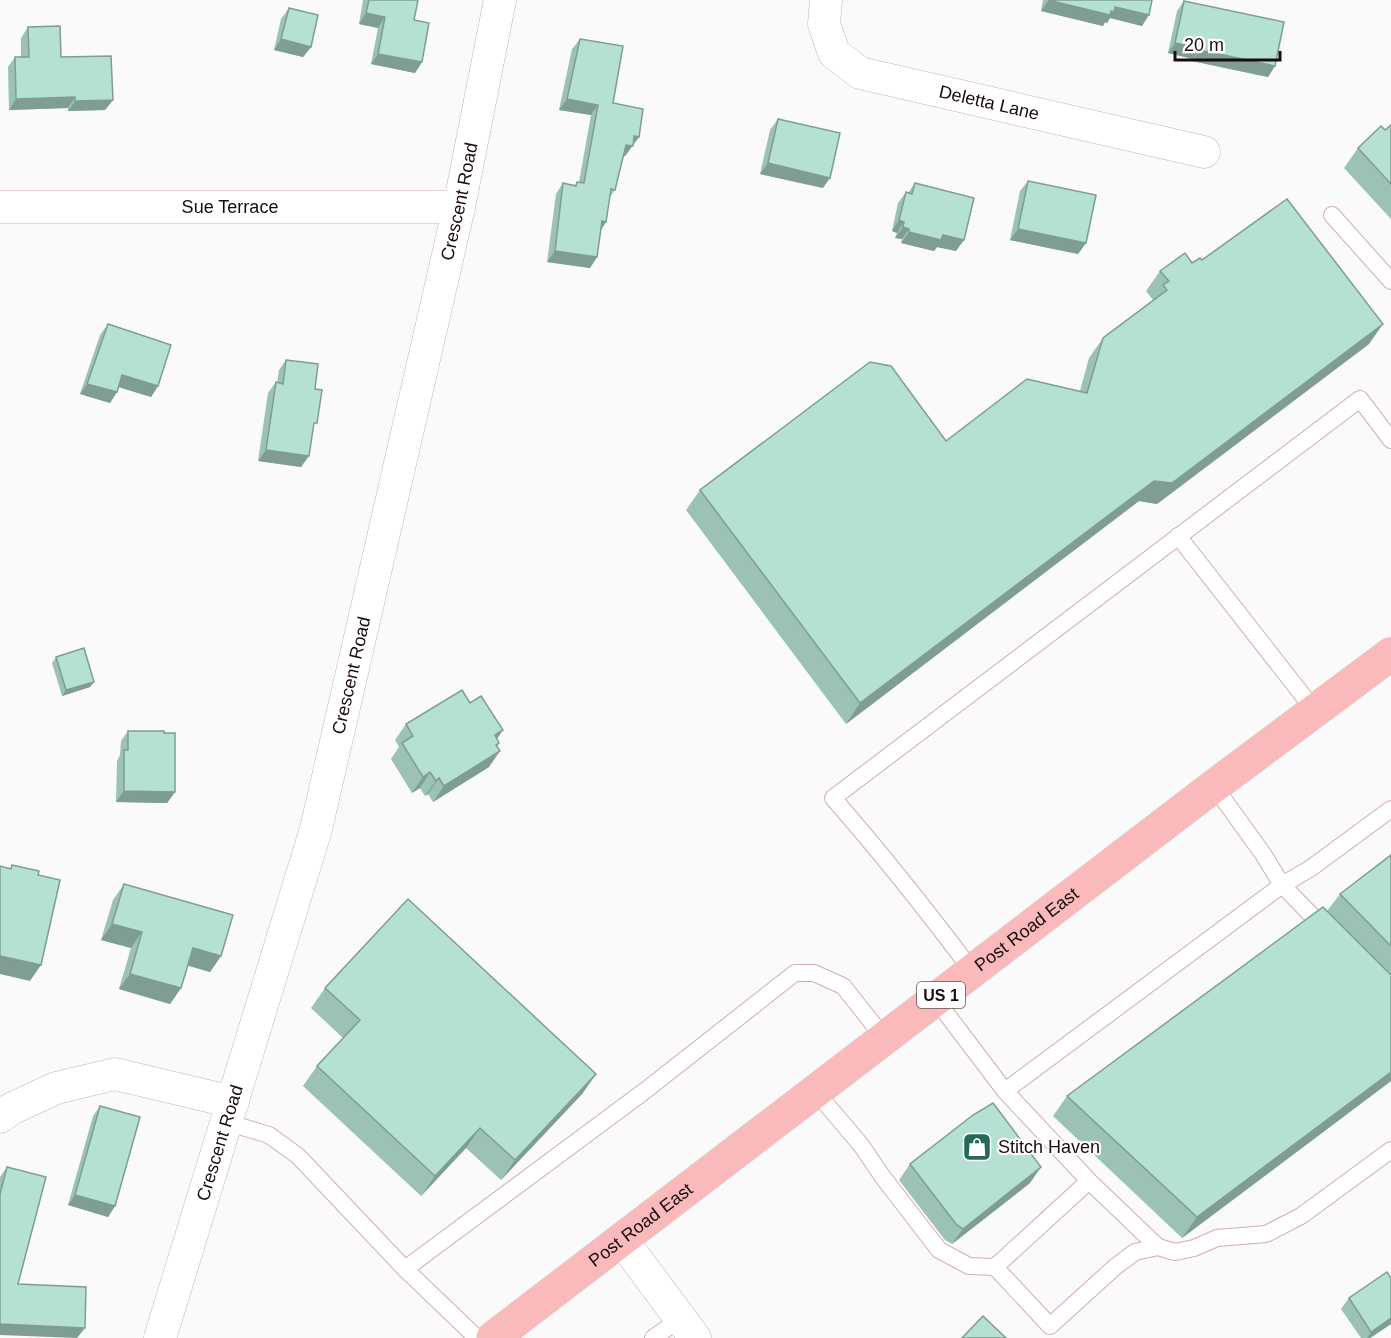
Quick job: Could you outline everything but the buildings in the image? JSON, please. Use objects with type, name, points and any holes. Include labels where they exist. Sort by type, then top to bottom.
[{"type":"main road","name":"Post Road East","points":[[493,1338],[1214,786],[1391,654]]},
{"type":"street","name":"Crescent Road","points":[[159,1338],[316,829],[459,207],[500,0]]},
{"type":"street","name":"Deletta Lane","points":[[826,0],[824,24],[834,53],[860,74],[1204,152]]},
{"type":"street","name":"Sue Terrace","points":[[0,207],[459,207]]},
{"type":"street","points":[[0,1117],[11,1109],[56,1088],[115,1074],[229,1112]]},
{"type":"street","points":[[622,1240],[687,1328]]},
{"type":"lane","points":[[1332,215],[1391,281]]},
{"type":"lane","points":[[972,972],[925,908],[832,798],[1360,399],[1391,440]]},
{"type":"lane","points":[[1178,536],[1315,711]]},
{"type":"lane","points":[[1214,786],[1263,854],[1282,885],[1341,944]]},
{"type":"lane","points":[[1005,1091],[1282,885],[1311,868],[1391,809]]},
{"type":"lane","points":[[405,1269],[646,1090],[795,973],[814,972],[843,986],[885,1039]]},
{"type":"lane","points":[[936,1000],[1005,1091],[1089,1180],[1158,1247],[1175,1252],[1194,1248],[1217,1238],[1266,1234],[1301,1216],[1391,1150]]},
{"type":"lane","points":[[816,1092],[861,1145],[939,1250],[969,1266],[995,1267],[1050,1326],[1115,1267],[1135,1252],[1158,1247]]},
{"type":"lane","points":[[229,1112],[270,1136],[298,1156],[405,1269],[477,1338]]},
{"type":"lane","points":[[995,1267],[1089,1180]]},
{"type":"lane","points":[[653,1338],[687,1328]]},
{"type":"place","name":"Stitch Haven","points":[[977,1147]]}]
